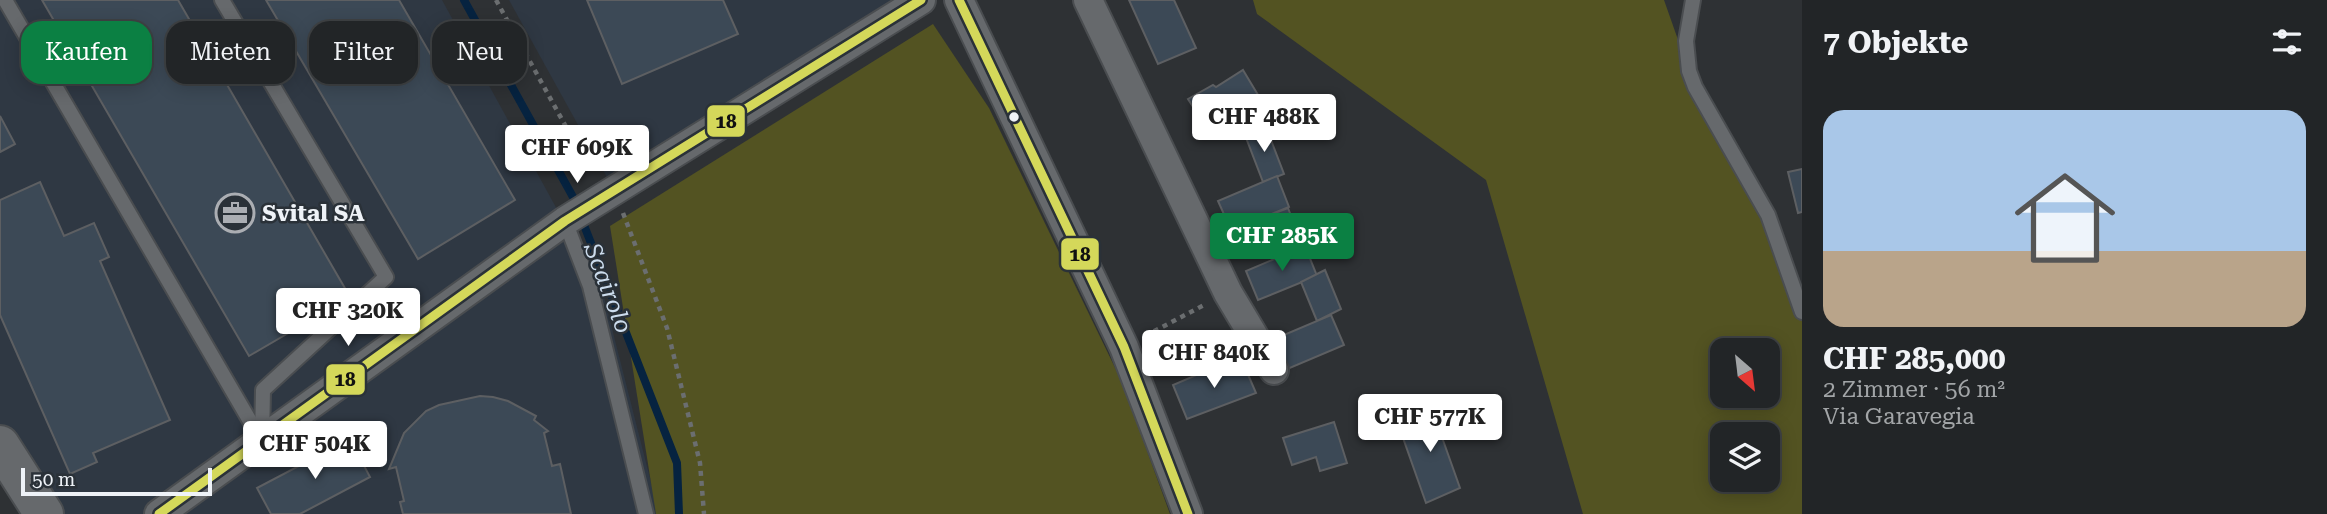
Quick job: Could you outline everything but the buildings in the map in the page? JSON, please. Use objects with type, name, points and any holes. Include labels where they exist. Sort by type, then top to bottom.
[{"type":"main road","points":[[0,444],[44,514]]},
{"type":"street","points":[[159,514],[565,221],[921,0]]},
{"type":"street","points":[[959,0],[1124,347],[1188,514]]},
{"type":"street","points":[[1088,0],[1228,293],[1275,370]]},
{"type":"lane","points":[[5,0],[262,442]]},
{"type":"lane","points":[[222,0],[386,277],[263,390],[262,442]]},
{"type":"lane","points":[[1693,0],[1686,41],[1689,71],[1695,88],[1768,215],[1802,312]]},
{"type":"lane","points":[[565,221],[590,286],[646,514]]},
{"type":"path","points":[[496,0],[586,163],[614,191],[667,328],[700,463],[704,514]]},
{"type":"path","points":[[1124,347],[1228,293]]},
{"type":"shaded area","points":[[0,0],[442,0],[454,21],[432,21],[432,84],[488,84],[603,293],[659,514],[44,514],[0,445]]},
{"type":"shaded area","points":[[509,0],[921,0],[614,190],[527,33],[527,21],[521,21]]},
{"type":"shaded area","points":[[1253,0],[1664,0],[1689,71],[1768,215],[1802,312],[1802,514],[1583,514],[1486,180],[1257,14]]},
{"type":"shaded area","points":[[933,24],[989,108],[1122,382],[1170,514],[656,514],[610,226]]},
{"type":"waterway","name":"Scairolo","points":[[464,0],[573,197],[677,463],[679,514]]},
{"type":"transit line","name":"18","points":[[159,514],[565,221],[921,0]]},
{"type":"transit line","name":"18","points":[[959,0],[1124,347],[1188,514]]},
{"type":"place","name":"Svital SA","points":[[235,213]]}]
